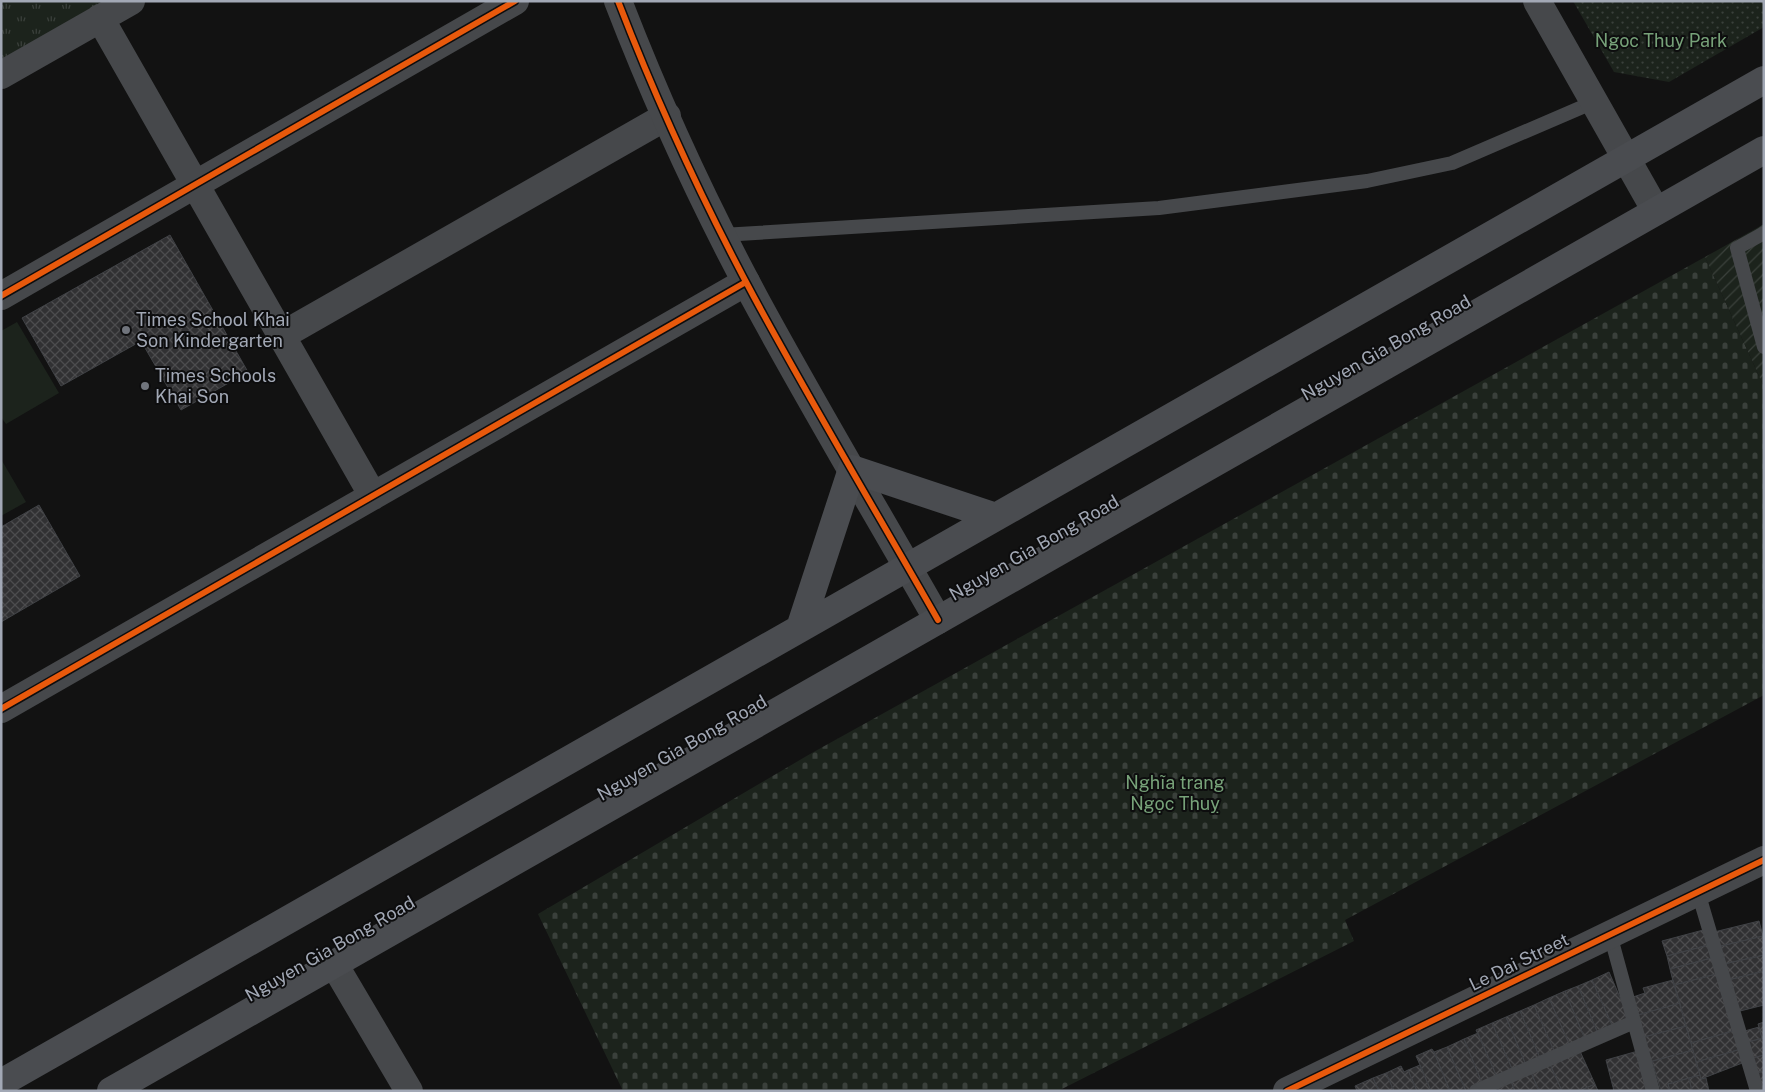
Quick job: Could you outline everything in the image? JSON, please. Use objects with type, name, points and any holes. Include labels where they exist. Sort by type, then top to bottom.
[{"type":"main road","points":[[1,1083],[1764,80]]},
{"type":"main road","name":"Nguyen Gia Bong Road","points":[[111,1091],[1764,150]]},
{"type":"main road","points":[[800,628],[852,469],[996,517]]},
{"type":"street","points":[[1,75],[131,1]]},
{"type":"street","points":[[1,296],[515,1]]},
{"type":"street","points":[[618,1],[667,116],[746,282],[938,620]]},
{"type":"street","points":[[1537,1],[1656,211]]},
{"type":"street","points":[[100,18],[373,496]]},
{"type":"street","points":[[281,336],[667,116]]},
{"type":"street","points":[[1,709],[746,282]]},
{"type":"street","name":"Le Dai Street","points":[[1286,1091],[1764,860]]},
{"type":"street","points":[[334,964],[409,1091]]},
{"type":"lane","points":[[722,235],[1159,208],[1367,181],[1452,163],[1594,102]]},
{"type":"lane","points":[[1764,233],[1737,248],[1764,347]]},
{"type":"lane","points":[[1698,892],[1757,1091]]},
{"type":"lane","points":[[1610,934],[1653,1091]]},
{"type":"lane","points":[[1476,1091],[1634,1022]]},
{"type":"green space","points":[[1,1],[110,1],[1,63]]},
{"type":"green space","name":"Ngoc Thuy Park","points":[[1573,1],[1764,1],[1764,27],[1669,82],[1614,72]]},
{"type":"green space","points":[[1764,224],[1764,387],[1705,257]]},
{"type":"green space","name":"Nghĩa trang Ngọc Thuỵ","points":[[1705,257],[1764,387],[1764,695],[1345,920],[1354,941],[1058,1091],[623,1091],[538,914],[810,754]]},
{"type":"green space","points":[[17,322],[59,393],[6,424],[1,417],[1,331]]},
{"type":"green space","points":[[1,459],[26,502],[1,516]]},
{"type":"building","name":"Times School Khai Son Kindergarten","points":[[170,235],[248,372],[181,410],[141,341],[61,386],[22,318]]},
{"type":"building","points":[[39,505],[80,576],[1,622],[1,527]]},
{"type":"building","points":[[1759,921],[1763,936],[1717,947],[1714,932]]},
{"type":"building","points":[[1707,929],[1712,944],[1667,956],[1662,941]]},
{"type":"building","points":[[1763,936],[1764,955],[1724,964],[1717,947]]},
{"type":"building","points":[[1712,944],[1715,957],[1670,969],[1667,956]]},
{"type":"building","points":[[1764,955],[1764,971],[1728,980],[1724,964]]},
{"type":"building","points":[[1715,957],[1720,973],[1674,985],[1670,969]]},
{"type":"building","points":[[1764,971],[1764,1005],[1736,1012],[1728,980]]},
{"type":"building","points":[[1609,972],[1629,1018],[1612,1025],[1592,980]]},
{"type":"building","points":[[1720,973],[1736,1030],[1691,1043],[1674,985]]},
{"type":"building","points":[[1592,980],[1612,1025],[1597,1031],[1578,986]]},
{"type":"building","points":[[1673,980],[1680,1003],[1638,1015],[1633,997],[1645,993],[1643,988]]},
{"type":"building","points":[[1578,986],[1597,1031],[1585,1039],[1565,991]]},
{"type":"building","points":[[1565,991],[1585,1039],[1570,1046],[1549,998]]},
{"type":"building","points":[[1549,998],[1570,1046],[1555,1053],[1534,1005]]},
{"type":"building","points":[[1680,1003],[1686,1026],[1644,1037],[1638,1015]]},
{"type":"building","points":[[1534,1005],[1555,1053],[1540,1058],[1520,1011]]},
{"type":"building","points":[[1520,1011],[1540,1058],[1526,1065],[1506,1017]]},
{"type":"building","points":[[1506,1017],[1526,1065],[1513,1071],[1492,1023]]},
{"type":"building","points":[[1764,1022],[1764,1038],[1762,1038],[1758,1024]]},
{"type":"building","points":[[1492,1023],[1513,1071],[1497,1077],[1476,1030]]},
{"type":"building","points":[[1686,1026],[1693,1050],[1646,1063],[1644,1037]]},
{"type":"building","points":[[1759,1027],[1762,1038],[1744,1043],[1741,1032]]},
{"type":"building","points":[[1736,1030],[1741,1049],[1696,1062],[1691,1043]]},
{"type":"building","points":[[1478,1033],[1497,1077],[1482,1083],[1464,1039]]},
{"type":"building","points":[[1764,1038],[1764,1055],[1748,1059],[1744,1043]]},
{"type":"building","points":[[1464,1039],[1482,1083],[1466,1091],[1447,1047]]},
{"type":"building","points":[[1447,1047],[1466,1091],[1450,1091],[1434,1052]]},
{"type":"building","points":[[1432,1049],[1450,1091],[1431,1091],[1416,1056]]},
{"type":"building","points":[[1579,1049],[1595,1084],[1579,1091],[1562,1091],[1549,1062]]},
{"type":"building","points":[[1741,1049],[1745,1062],[1701,1079],[1696,1062]]},
{"type":"building","points":[[1693,1050],[1700,1075],[1668,1084],[1670,1091],[1661,1091],[1652,1061]]},
{"type":"building","points":[[1638,1051],[1649,1091],[1614,1091],[1606,1060]]},
{"type":"building","points":[[1764,1055],[1764,1071],[1756,1073],[1753,1058]]},
{"type":"building","points":[[1549,1062],[1562,1091],[1539,1091],[1530,1070]]},
{"type":"building","points":[[1420,1065],[1431,1091],[1417,1091],[1408,1070]]},
{"type":"building","points":[[1401,1066],[1404,1072],[1408,1070],[1417,1091],[1394,1091],[1386,1073]]},
{"type":"building","points":[[1530,1070],[1539,1091],[1515,1091],[1510,1079]]},
{"type":"building","points":[[1764,1071],[1764,1091],[1761,1091],[1756,1073]]},
{"type":"building","points":[[1386,1073],[1394,1091],[1379,1091],[1373,1078]]},
{"type":"building","points":[[1700,1075],[1701,1079],[1706,1078],[1709,1091],[1692,1091],[1689,1078]]},
{"type":"building","points":[[1373,1078],[1379,1091],[1357,1091],[1355,1086]]},
{"type":"building","points":[[1689,1078],[1692,1091],[1670,1091],[1668,1084]]},
{"type":"building","points":[[1510,1079],[1515,1091],[1491,1091]]},
{"type":"building","points":[[1595,1084],[1598,1091],[1579,1091]]},
{"type":"cycle path","points":[[1,296],[515,1]]},
{"type":"cycle path","points":[[618,1],[665,114],[735,261],[799,378],[938,620]]},
{"type":"cycle path","points":[[1,709],[746,282]]},
{"type":"cycle path","points":[[1287,1091],[1764,860]]},
{"type":"place","name":"Times School Khai Son Kindergarten","points":[[126,330]]},
{"type":"place","name":"Times Schools Khai Son","points":[[145,386]]}]
